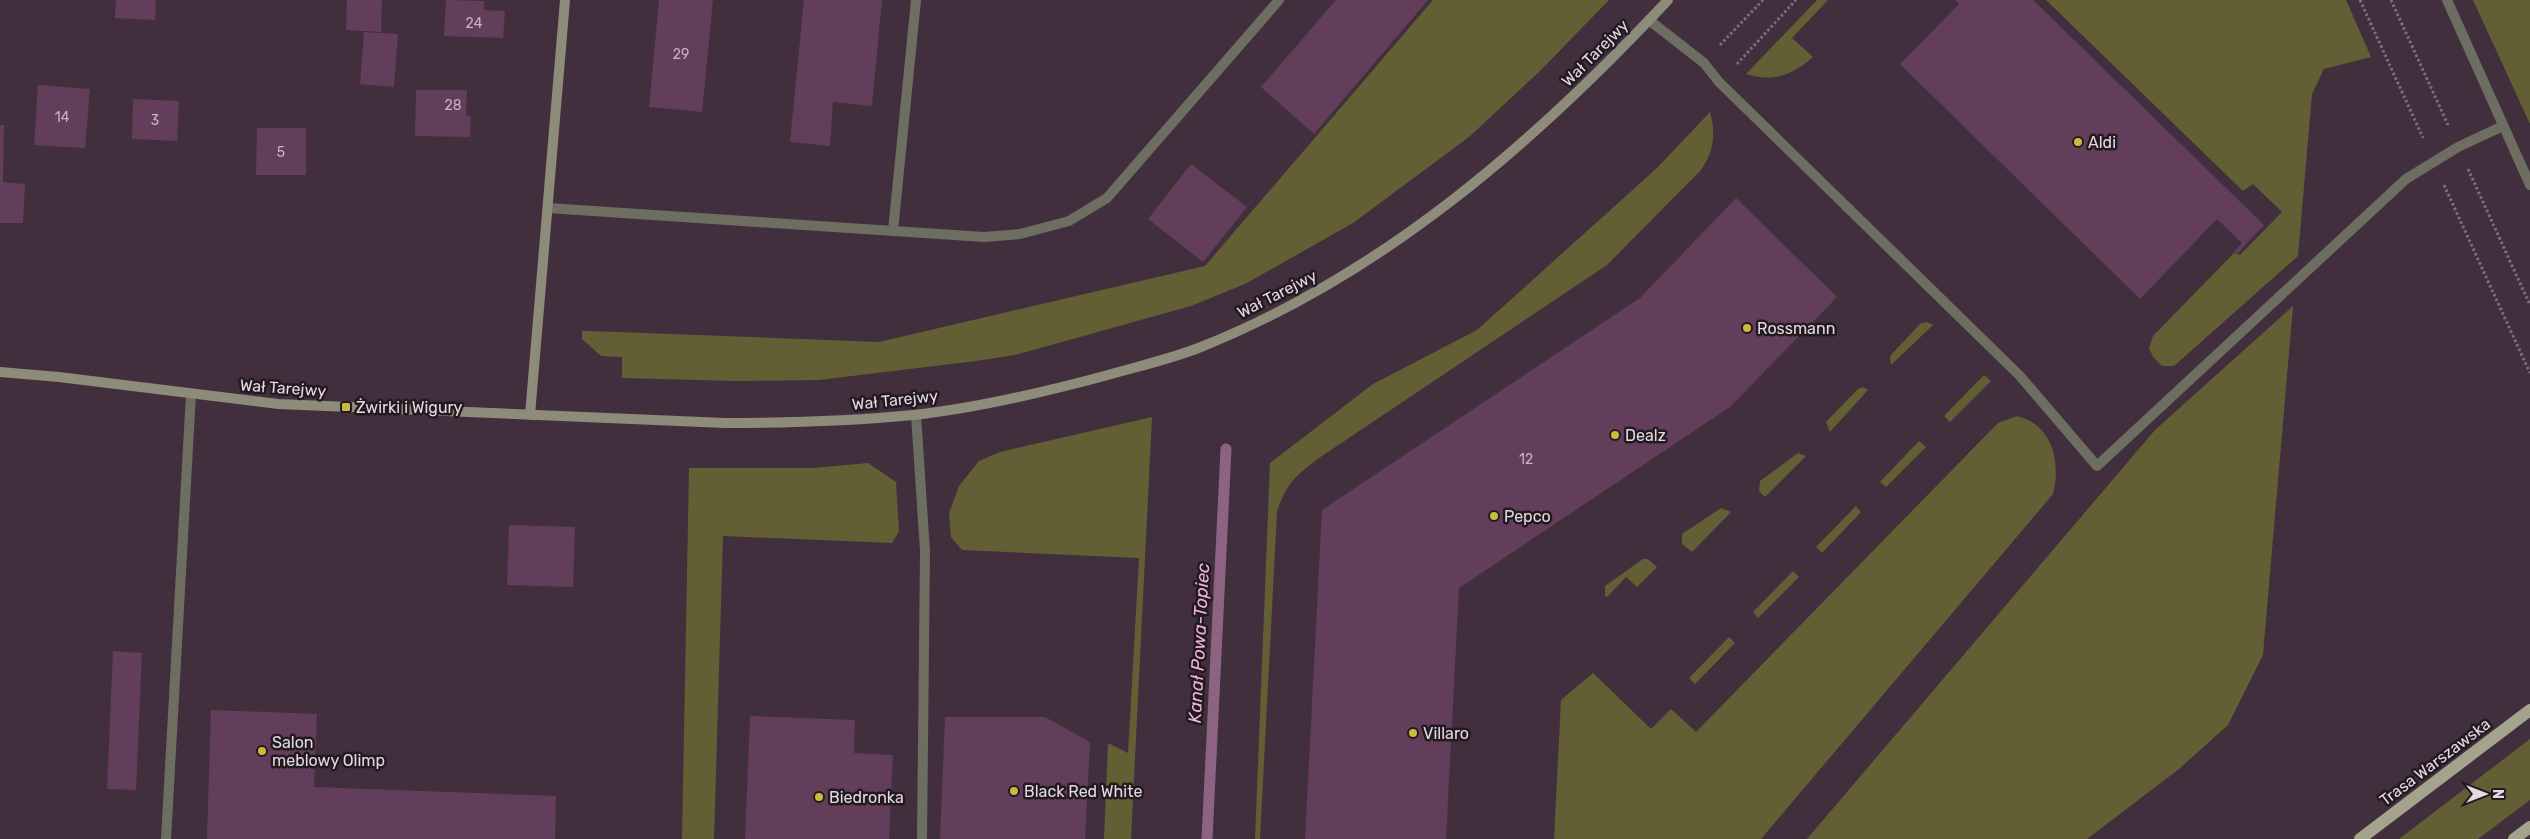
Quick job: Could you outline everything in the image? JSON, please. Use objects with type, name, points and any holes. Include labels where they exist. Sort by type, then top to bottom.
[{"type":"main road","name":"Trasa Warszawska","points":[[2360,839],[2530,710]]},
{"type":"main road","points":[[2514,839],[2530,827]]},
{"type":"street","points":[[530,415],[566,0]]},
{"type":"street","points":[[892,231],[916,0]]},
{"type":"street","points":[[548,208],[984,237],[1020,234],[1069,221],[1108,198],[1279,0]]},
{"type":"street","name":"Wał Tarejwy","points":[[0,372],[59,377],[278,404],[725,423],[796,423],[916,415],[1027,394],[1141,366],[1199,348],[1304,298],[1404,236],[1486,173],[1546,122],[1612,59],[1668,0]]},
{"type":"street","points":[[2447,0],[2530,185]]},
{"type":"street","points":[[1649,20],[1704,63],[1719,82],[2020,376],[2097,466],[2406,179],[2458,147],[2503,126]]},
{"type":"street","points":[[166,839],[191,394]]},
{"type":"street","points":[[916,415],[925,551],[922,839]]},
{"type":"path","points":[[1704,63],[1762,0]]},
{"type":"path","points":[[1719,82],[1796,0]]},
{"type":"shaded area","points":[[1433,0],[1609,0],[1541,70],[1469,137],[1353,223],[1247,283],[1191,306],[1015,355],[819,380],[736,381],[622,378],[622,357],[601,356],[582,339],[582,331],[590,331],[879,342],[1205,266]]},
{"type":"shaded area","points":[[1817,0],[1828,0],[1792,38],[1813,57],[1797,69],[1781,76],[1764,77],[1746,74]]},
{"type":"shaded area","points":[[2046,0],[2346,0],[2371,57],[2324,69],[2312,94],[2298,256],[2174,366],[2162,366],[2153,357],[2149,348],[2153,336],[2234,253],[2240,255],[2282,212],[2253,184],[2243,191]]},
{"type":"shaded area","points":[[2473,0],[2530,0],[2530,124]]},
{"type":"shaded area","points":[[1710,112],[1713,142],[1709,156],[1701,170],[1607,265],[1319,458],[1292,481],[1288,487],[1277,512],[1260,839],[1255,839],[1270,463],[1373,384],[1477,330],[1657,168]]},
{"type":"shaded area","points":[[2293,306],[2263,655],[2228,725],[2179,769],[2087,839],[1807,839],[2155,430]]},
{"type":"shaded area","points":[[1927,322],[1933,325],[1891,365],[1890,356],[1921,323]]},
{"type":"shaded area","points":[[1984,375],[1991,381],[1950,422],[1944,416]]},
{"type":"shaded area","points":[[1863,387],[1868,390],[1830,432],[1826,422],[1858,389]]},
{"type":"shaded area","points":[[2017,416],[2039,427],[2052,446],[2056,470],[2053,494],[1761,839],[1554,839],[1561,700],[1593,673],[1651,729],[1671,709],[1696,732],[1998,423]]},
{"type":"shaded area","points":[[1152,417],[1131,839],[1104,839],[1108,743],[1128,753],[1139,558],[962,550],[951,537],[949,513],[959,486],[979,461],[1000,452]]},
{"type":"shaded area","points":[[1919,441],[1926,447],[1886,487],[1880,482]]},
{"type":"shaded area","points":[[1798,453],[1806,456],[1765,497],[1759,491],[1760,481]]},
{"type":"shaded area","points":[[868,463],[896,482],[899,531],[892,543],[723,536],[714,839],[682,839],[689,468],[814,468]]},
{"type":"shaded area","points":[[1856,506],[1861,512],[1822,553],[1816,547]]},
{"type":"shaded area","points":[[1721,508],[1731,512],[1692,552],[1682,544],[1682,534]]},
{"type":"shaded area","points":[[1643,559],[1648,559],[1657,567],[1637,587],[1626,577],[1607,597],[1605,596],[1605,586]]},
{"type":"shaded area","points":[[1793,571],[1799,577],[1758,618],[1753,612]]},
{"type":"shaded area","points":[[1729,637],[1735,643],[1695,684],[1689,678]]},
{"type":"shaded area","points":[[2530,739],[2530,800],[2478,839],[2399,839]]},
{"type":"building","points":[[116,0],[156,0],[155,20],[115,18]]},
{"type":"building","points":[[347,0],[382,0],[381,32],[346,30]]},
{"type":"building","points":[[446,0],[484,1],[484,10],[505,11],[503,38],[444,36]]},
{"type":"building","points":[[659,0],[713,0],[702,112],[649,107]]},
{"type":"building","points":[[804,0],[882,0],[872,106],[833,102],[830,146],[790,142]]},
{"type":"building","points":[[1336,0],[1428,0],[1314,134],[1261,87]]},
{"type":"building","name":"Aldi","points":[[1955,0],[2033,0],[2264,225],[2237,254],[2234,252],[2242,243],[2217,219],[2140,299],[1900,64],[1959,4]]},
{"type":"building","points":[[364,32],[398,34],[394,87],[360,84]]},
{"type":"building","points":[[38,85],[90,89],[85,148],[34,145]]},
{"type":"building","points":[[416,90],[467,90],[466,116],[471,116],[470,137],[415,136]]},
{"type":"building","points":[[133,99],[179,101],[177,141],[132,139]]},
{"type":"building","points":[[0,125],[4,125],[3,182],[25,184],[23,223],[0,223]]},
{"type":"building","points":[[257,128],[306,128],[306,175],[256,175]]},
{"type":"building","points":[[1191,164],[1247,207],[1203,262],[1148,219]]},
{"type":"building","points":[[1736,198],[1837,297],[1730,407],[1459,588],[1446,839],[1305,839],[1322,510],[1640,298]]},
{"type":"building","points":[[509,525],[575,527],[573,587],[507,585]]},
{"type":"building","points":[[113,651],[142,653],[136,790],[107,789]]},
{"type":"building","name":"Salon meblowy Olimp","points":[[211,710],[317,714],[314,787],[556,796],[555,839],[207,839]]},
{"type":"building","name":"Biedronka","points":[[750,716],[855,720],[854,753],[893,755],[889,839],[745,839]]},
{"type":"building","name":"Black Red White","points":[[945,717],[1045,717],[1090,742],[1085,839],[940,839]]},
{"type":"waterway","name":"Kanał Powa-Topiec","points":[[1207,839],[1226,449]]},
{"type":"place","name":"Aldi","points":[[2078,142]]},
{"type":"place","name":"Rossmann","points":[[1747,328]]},
{"type":"place","name":"Żwirki i Wigury","points":[[346,407]]},
{"type":"place","name":"Dealz","points":[[1615,435]]},
{"type":"place","name":"Pepco","points":[[1494,516]]},
{"type":"place","name":"Villaro","points":[[1413,733]]},
{"type":"place","name":"Salon meblowy Olimp","points":[[262,751]]},
{"type":"place","name":"Black Red White","points":[[1014,791]]},
{"type":"place","name":"Biedronka","points":[[819,797]]}]
